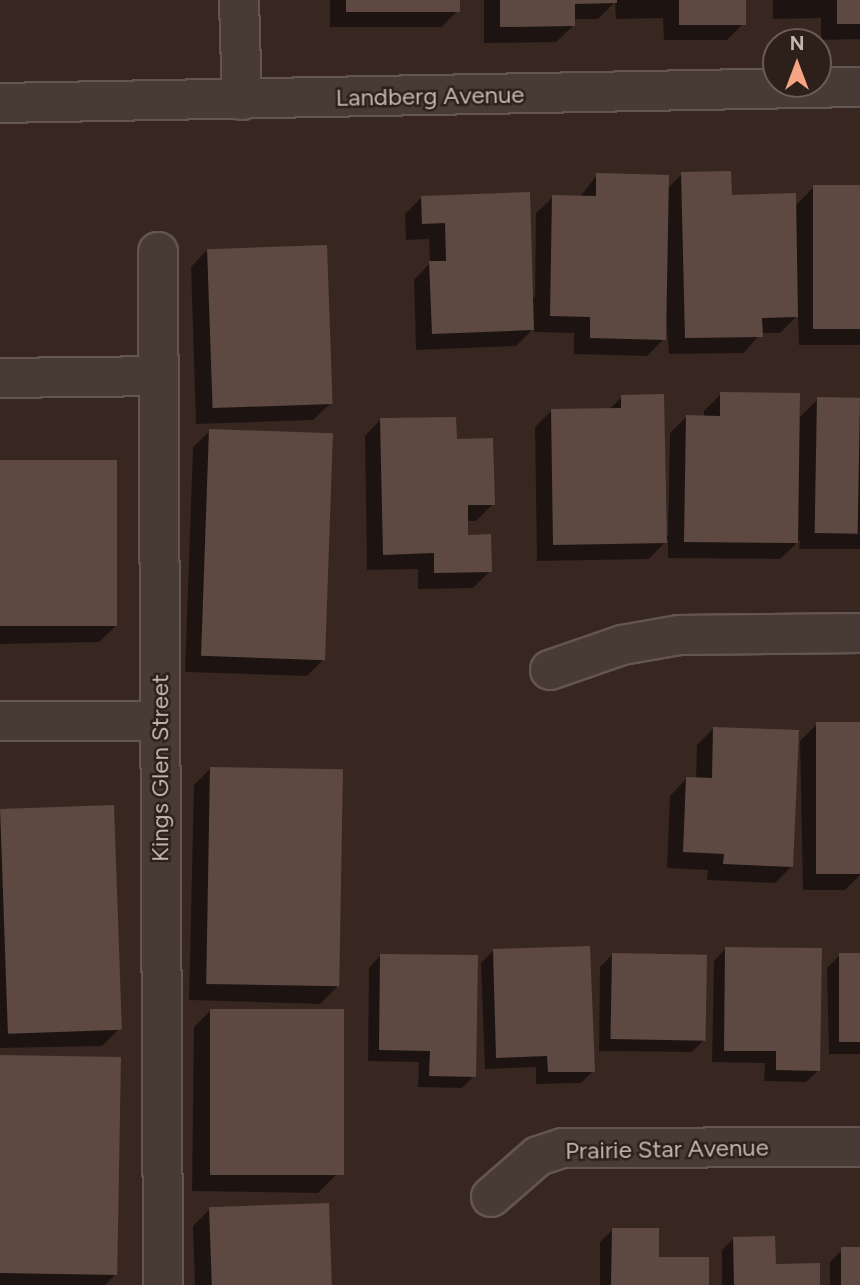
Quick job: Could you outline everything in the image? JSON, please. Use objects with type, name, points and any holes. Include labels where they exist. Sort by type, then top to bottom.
[{"type":"street","points":[[239,0],[242,100]]},
{"type":"street","name":"Landberg Avenue","points":[[0,103],[860,87]]},
{"type":"street","name":"Kings Glen Street","points":[[158,252],[163,1285]]},
{"type":"street","points":[[0,378],[158,376]]},
{"type":"street","points":[[550,670],[622,645],[679,635],[860,633]]},
{"type":"street","points":[[0,720],[160,720]]},
{"type":"street","name":"Prairie Star Avenue","points":[[491,1197],[538,1156],[563,1148],[860,1147]]},
{"type":"building","points":[[346,0],[460,0],[460,12],[346,12]]},
{"type":"building","points":[[500,0],[617,0],[617,3],[575,4],[575,26],[500,27]]},
{"type":"building","points":[[679,0],[746,0],[746,25],[679,25]]},
{"type":"building","points":[[837,0],[860,0],[860,24],[837,24]]},
{"type":"building","points":[[731,171],[732,195],[796,193],[798,317],[762,318],[763,337],[685,338],[681,172]]},
{"type":"building","points":[[596,173],[669,175],[666,340],[590,338],[590,317],[550,316],[552,195],[596,196]]},
{"type":"building","points":[[813,185],[860,185],[860,329],[813,329]]},
{"type":"building","points":[[530,192],[534,330],[432,334],[429,261],[446,261],[445,223],[422,224],[421,196]]},
{"type":"building","points":[[327,245],[333,404],[213,408],[207,249]]},
{"type":"building","points":[[720,392],[800,393],[798,543],[684,542],[686,415],[720,416]]},
{"type":"building","points":[[664,394],[667,543],[553,545],[551,409],[621,408],[621,395]]},
{"type":"building","points":[[817,397],[860,398],[858,534],[815,533]]},
{"type":"building","points":[[456,417],[457,439],[493,438],[495,505],[468,505],[468,535],[491,534],[492,572],[434,573],[434,553],[383,555],[380,418]]},
{"type":"building","points":[[209,429],[333,433],[325,660],[201,656]]},
{"type":"building","points":[[0,460],[117,460],[117,626],[0,626]]},
{"type":"building","points":[[816,722],[860,722],[860,874],[816,874]]},
{"type":"building","points":[[713,727],[799,730],[793,867],[723,864],[724,854],[683,852],[686,777],[712,778]]},
{"type":"building","points":[[210,767],[343,769],[339,986],[206,984]]},
{"type":"building","points":[[114,805],[122,1030],[8,1034],[0,809]]},
{"type":"building","points":[[590,946],[595,1072],[548,1072],[547,1056],[496,1058],[493,949]]},
{"type":"building","points":[[725,947],[822,948],[820,1071],[776,1070],[776,1051],[724,1051]]},
{"type":"building","points":[[612,953],[707,955],[705,1041],[610,1039]]},
{"type":"building","points":[[839,953],[860,953],[860,1042],[839,1042]]},
{"type":"building","points":[[380,954],[478,955],[476,1077],[429,1076],[430,1051],[379,1050]]},
{"type":"building","points":[[210,1009],[344,1009],[344,1175],[210,1175]]},
{"type":"building","points":[[0,1055],[121,1057],[117,1275],[0,1273]]},
{"type":"building","points":[[329,1203],[332,1285],[212,1285],[209,1207]]},
{"type":"building","points":[[612,1228],[659,1228],[659,1257],[709,1257],[709,1285],[611,1285]]},
{"type":"building","points":[[775,1236],[776,1264],[820,1263],[820,1285],[734,1285],[733,1237]]},
{"type":"building","points":[[841,1247],[860,1247],[860,1285],[841,1285]]}]
